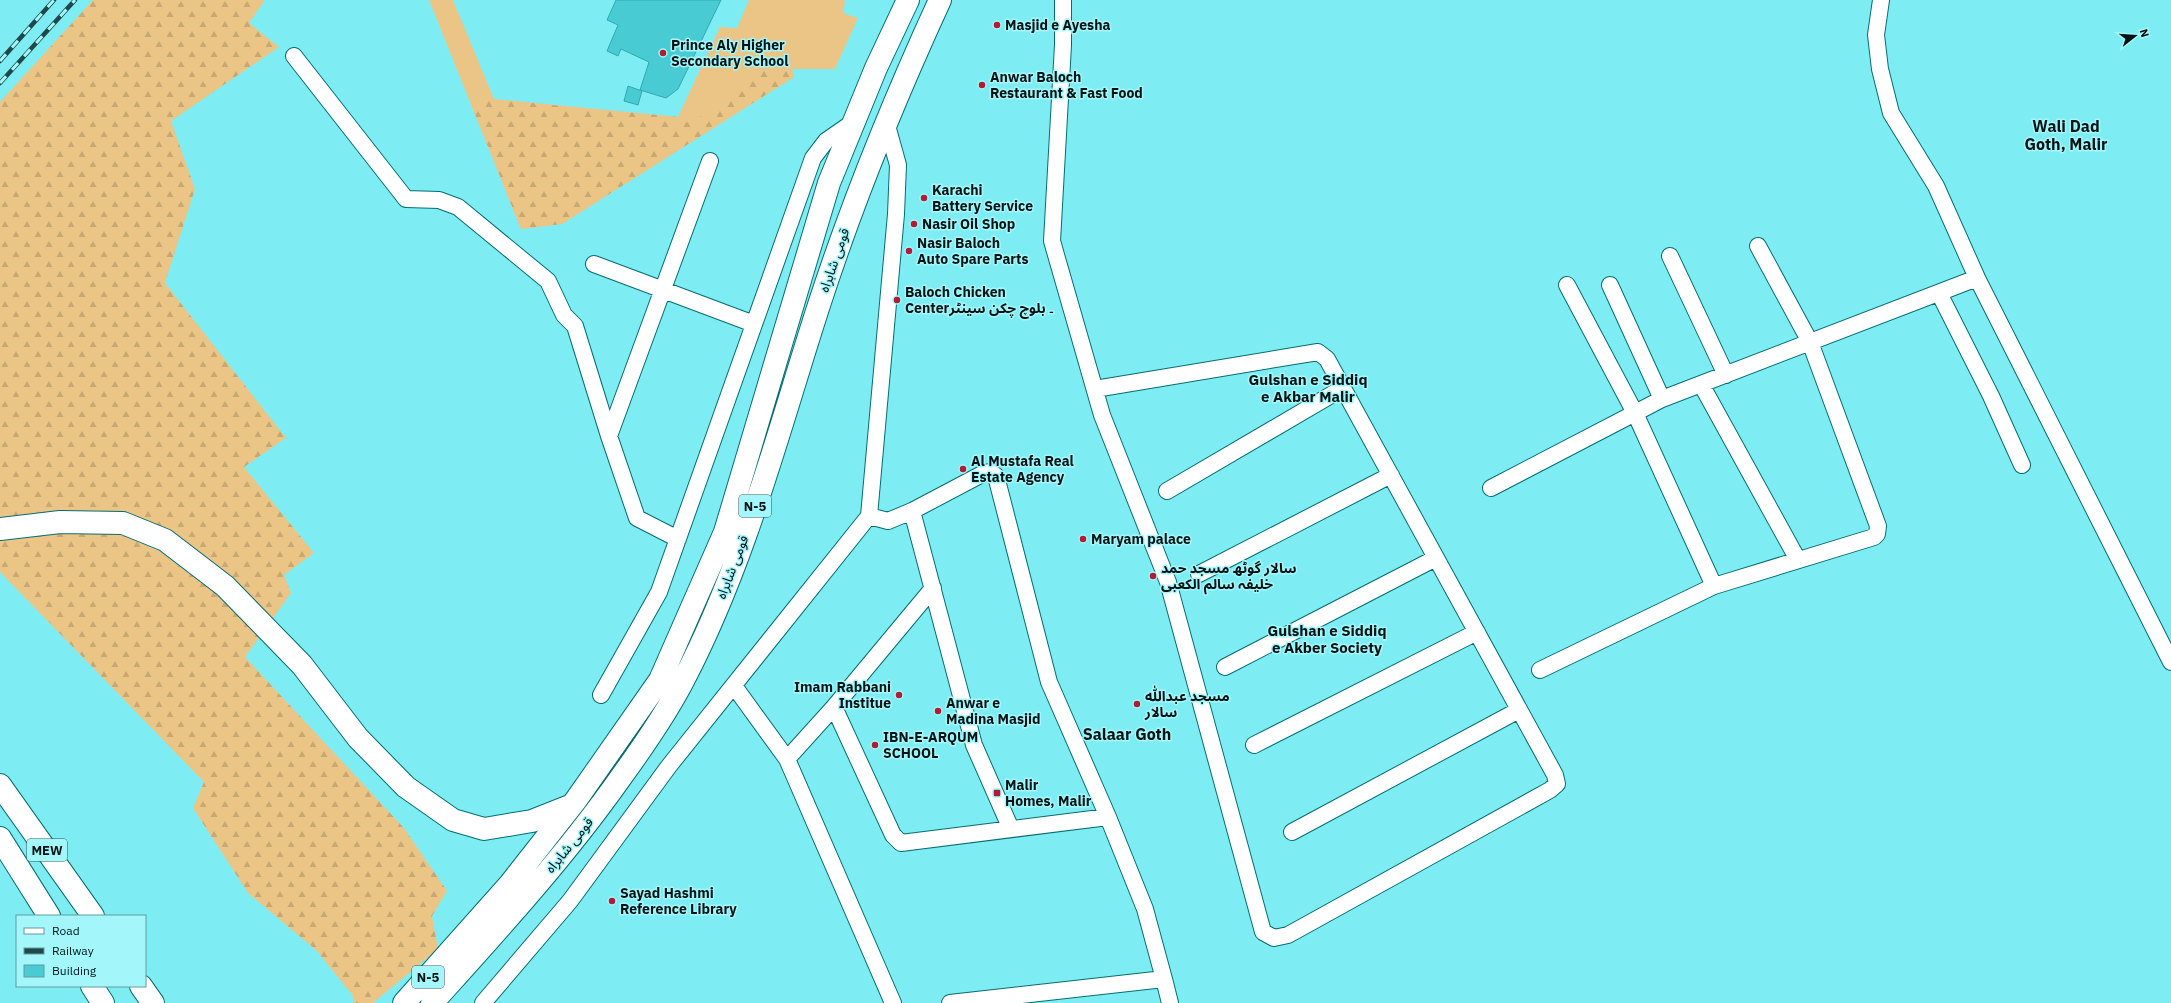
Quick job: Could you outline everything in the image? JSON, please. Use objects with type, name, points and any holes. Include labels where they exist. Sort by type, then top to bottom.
[{"type":"highway","name":"قومی شاہراہ","points":[[404,1003],[452,951],[510,884],[571,806],[629,726],[660,680],[725,532],[827,190],[852,123],[908,0]]},
{"type":"highway","name":"قومی شاہراہ","points":[[432,1003],[538,884],[595,814],[650,737],[684,680],[707,631],[737,559],[819,304],[872,155],[940,0]]},
{"type":"highway","points":[[0,529],[60,522],[123,523],[164,540],[225,586],[302,665],[358,738],[406,787],[453,820],[484,829],[532,821],[571,806]]},
{"type":"highway","name":"MEW","points":[[0,785],[92,915]]},
{"type":"highway","name":"MEW","points":[[0,838],[48,915]]},
{"type":"highway","points":[[93,987],[102,1003]]},
{"type":"highway","points":[[142,987],[153,1003]]},
{"type":"street","points":[[1063,0],[1063,45],[1052,241],[1102,415],[1168,582],[1263,932],[1274,938],[1288,935],[1550,790],[1557,784],[1555,775],[1327,359],[1318,352],[1095,389]]},
{"type":"street","points":[[1881,0],[1876,35],[1880,69],[1891,113],[1936,186],[1977,278],[2171,662]]},
{"type":"street","points":[[294,56],[406,199],[439,200],[458,207],[548,281],[564,315],[575,326],[609,436],[637,518],[678,539]]},
{"type":"street","points":[[483,1003],[570,901],[669,766],[869,516],[897,200],[898,165],[886,122]]},
{"type":"street","points":[[601,695],[659,592],[813,158],[826,141],[852,123]]},
{"type":"street","points":[[609,436],[664,290],[710,161]]},
{"type":"street","points":[[1540,670],[1714,586],[1874,537],[1878,531],[1878,526],[1810,342],[1758,246]]},
{"type":"street","points":[[1670,256],[1726,375]]},
{"type":"street","points":[[594,264],[754,324]]},
{"type":"street","points":[[1491,488],[1662,399],[1977,278]]},
{"type":"street","points":[[1567,285],[1635,414],[1714,586]]},
{"type":"street","points":[[1610,286],[1662,399]]},
{"type":"street","points":[[1939,293],[1991,396],[2022,464]]},
{"type":"street","points":[[1701,384],[1798,560]]},
{"type":"street","points":[[1167,491],[1343,388]]},
{"type":"street","points":[[869,516],[888,522],[984,473],[991,472],[996,476],[1049,682],[1108,817],[1145,909],[1170,1003]]},
{"type":"street","points":[[1199,574],[1391,475]]},
{"type":"street","points":[[912,511],[974,745],[1011,829]]},
{"type":"street","points":[[1226,667],[1436,558]]},
{"type":"street","points":[[787,759],[834,707],[932,588]]},
{"type":"street","points":[[1254,745],[1477,632]]},
{"type":"street","points":[[734,686],[787,759],[893,1003]]},
{"type":"street","points":[[834,707],[893,836],[901,843],[1108,817]]},
{"type":"street","points":[[1292,832],[1519,710]]},
{"type":"street","points":[[959,1002],[1164,978]]},
{"type":"green space","points":[[93,0],[265,0],[249,23],[279,47],[171,121],[195,189],[165,283],[286,438],[244,467],[314,553],[284,575],[291,593],[245,657],[404,828],[447,891],[432,916],[438,949],[373,1003],[353,1003],[353,996],[317,951],[248,893],[193,808],[204,782],[0,572],[0,102]]},
{"type":"green space","points":[[429,0],[453,0],[494,99],[678,117],[720,27],[737,28],[749,0],[845,0],[843,13],[858,18],[835,69],[792,69],[794,77],[562,224],[521,229]]},
{"type":"green space","points":[[766,69],[792,69],[794,77],[562,224],[521,229],[468,97],[678,117],[690,124]]},
{"type":"building","name":"Prince Aly Higher Secondary School","points":[[616,0],[721,0],[678,89],[666,98],[640,90],[649,62],[621,49],[618,56],[607,51],[618,25],[607,20]]},
{"type":"building","points":[[628,86],[642,91],[638,105],[624,101]]},
{"type":"railway","points":[[0,61],[54,0]]},
{"type":"railway","points":[[0,83],[75,0]]},
{"type":"place","name":"Masjid e Ayesha","points":[[997,25]]},
{"type":"place","name":"Prince Aly Higher Secondary School","points":[[663,53]]},
{"type":"place","name":"Anwar Baloch Restaurant & Fast Food","points":[[982,85]]},
{"type":"place","name":"Karachi Battery Service","points":[[924,198]]},
{"type":"place","name":"Nasir Oil Shop","points":[[914,224]]},
{"type":"place","name":"Nasir Baloch Auto Spare Parts","points":[[909,251]]},
{"type":"place","name":"Baloch Chicken Center۔ بلوچ چکن سینٹر","points":[[897,300]]},
{"type":"place","name":"Al Mustafa Real Estate Agency","points":[[963,469]]},
{"type":"place","name":"Maryam palace","points":[[1083,539]]},
{"type":"place","name":"سالار گوٹھ مسجد حمد خلیفہ سالم الکعبی","points":[[1153,576]]},
{"type":"place","name":"Imam Rabbani Institue","points":[[899,695]]},
{"type":"place","name":"مسجد عبداللّٰہ سالار","points":[[1137,704]]},
{"type":"place","name":"Anwar e Madina Masjid","points":[[938,711]]},
{"type":"place","name":"IBN-E-ARQUM SCHOOL","points":[[875,745]]},
{"type":"place","name":"Malir Homes, Malir","points":[[997,793]]},
{"type":"place","name":"Sayad Hashmi Reference Library","points":[[612,901]]},
{"type":"district","name":"Wali Dad Goth, Malir","points":[[2066,135]]},
{"type":"district","name":"Gulshan e Siddiq e Akbar Malir","points":[[1308,388]]},
{"type":"district","name":"Gulshan e Siddiq e Akber Society","points":[[1327,638]]},
{"type":"district","name":"Salaar Goth","points":[[1127,734]]}]
